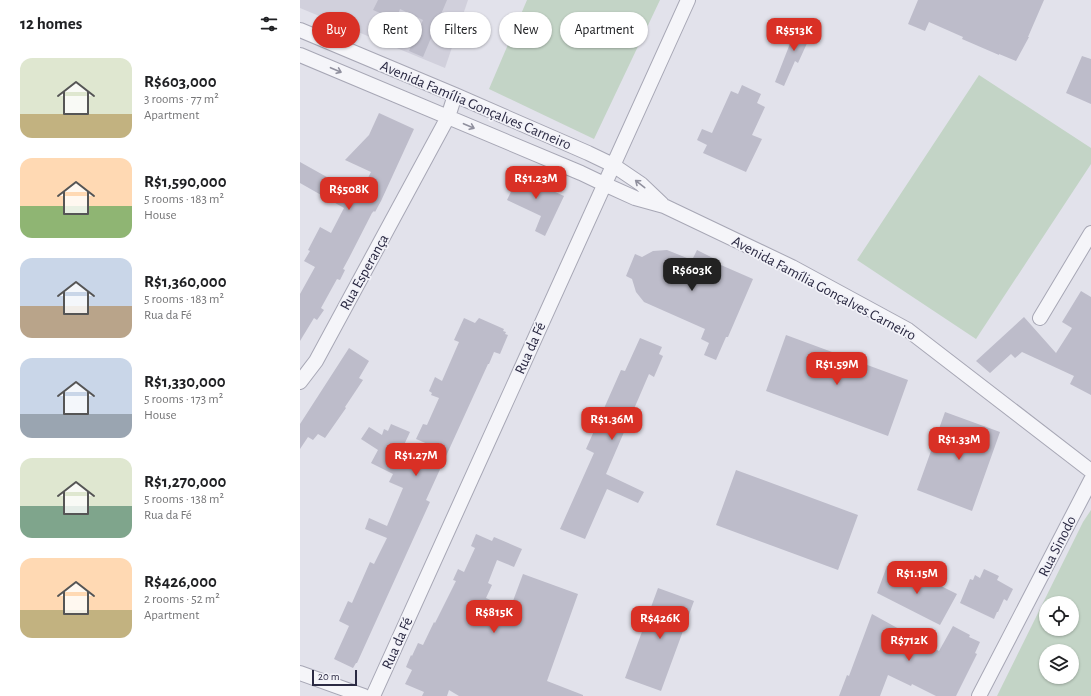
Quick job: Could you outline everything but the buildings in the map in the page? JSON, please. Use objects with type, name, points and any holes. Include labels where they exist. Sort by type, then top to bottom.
[{"type":"street","name":"Rua da Fé","points":[[373,696],[688,0]]},
{"type":"street","name":"Avenida Família Gonçalves Carneiro","points":[[300,30],[455,95],[613,165],[641,184],[664,206]]},
{"type":"street","name":"Avenida Família Gonçalves Carneiro","points":[[300,55],[581,173],[635,198],[664,206],[792,267],[908,330],[1091,471]]},
{"type":"street","name":"Rua Esperança","points":[[300,382],[316,361],[448,117],[455,95]]},
{"type":"street","points":[[1040,318],[1091,233]]},
{"type":"street","name":"Rua Sinodo","points":[[979,696],[1091,480]]},
{"type":"street","points":[[300,673],[364,696]]},
{"type":"shaded area","points":[[300,0],[468,0],[464,12],[430,12],[430,48],[452,48],[445,68],[397,48],[422,48],[422,12],[368,12],[368,36],[360,33],[360,12],[312,13],[300,8]]},
{"type":"green space","points":[[527,0],[660,0],[648,25],[648,12],[560,12],[560,48],[637,48],[594,139],[489,89],[507,48],[552,48],[552,12],[522,12]]},
{"type":"green space","points":[[979,75],[1091,148],[1091,164],[976,339],[857,260]]},
{"type":"green space","points":[[1091,510],[1091,696],[997,696],[1039,611],[1039,636],[1079,636],[1079,596],[1046,596],[1083,522]]}]
